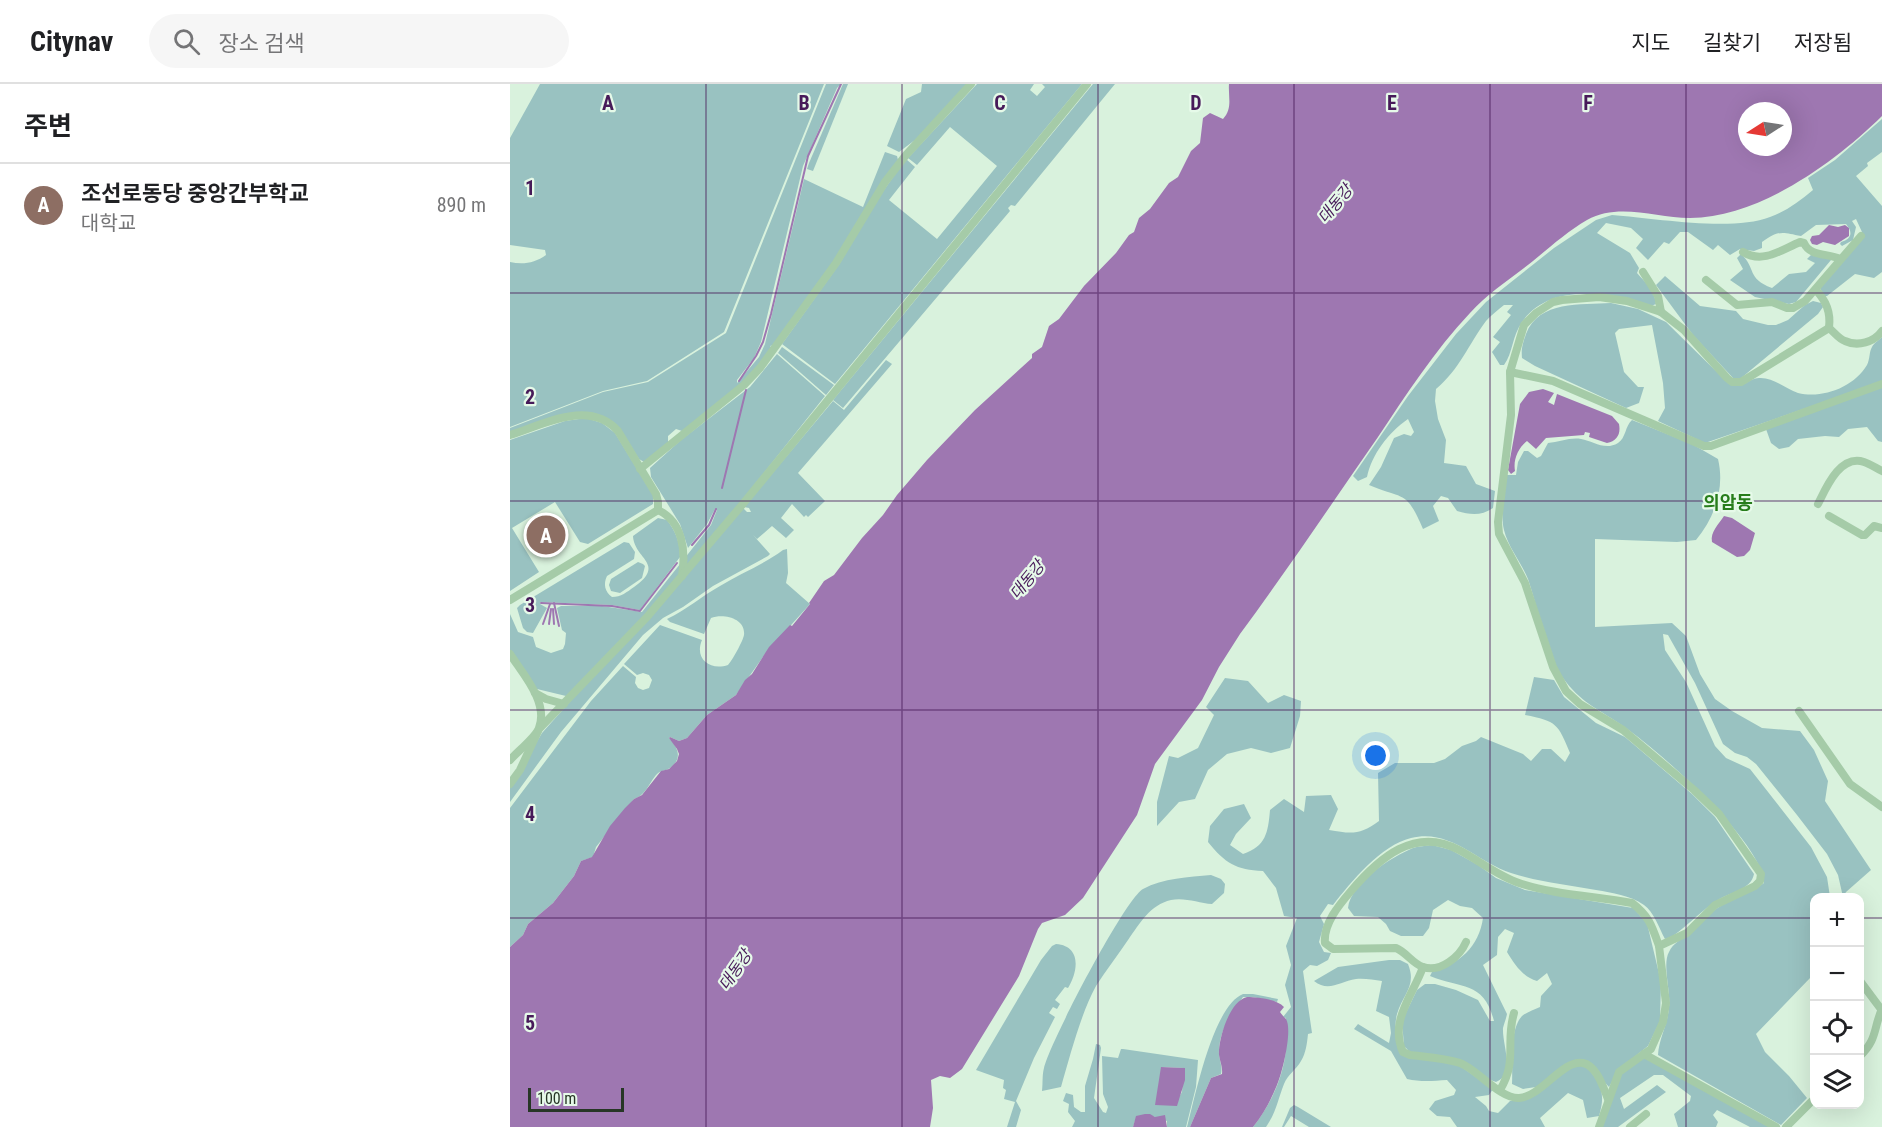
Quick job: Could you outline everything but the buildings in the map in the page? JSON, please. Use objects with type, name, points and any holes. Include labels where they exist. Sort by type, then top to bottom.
[{"type":"street","points":[[640,469],[744,385],[760,368],[836,263],[885,182],[906,155],[971,84]]},
{"type":"street","points":[[510,760],[647,617],[682,576],[1087,84]]},
{"type":"street","points":[[1706,280],[1740,306],[1772,302],[1793,308],[1805,301],[1816,290],[1861,236]]},
{"type":"street","points":[[1743,252],[1755,258],[1764,257],[1800,242],[1804,243],[1807,250],[1812,253],[1832,255],[1840,259]]},
{"type":"street","points":[[1643,272],[1658,296],[1661,312]]},
{"type":"street","points":[[1816,290],[1825,301],[1829,314],[1829,328]]},
{"type":"street","points":[[1659,946],[1687,933],[1715,905],[1755,886],[1760,881],[1761,874],[1719,814],[1623,730],[1580,704],[1566,691],[1553,666],[1525,583],[1499,534],[1499,504],[1511,415],[1510,372],[1524,325],[1536,313],[1553,302],[1574,298],[1610,298],[1661,312],[1684,330],[1727,378],[1736,383],[1829,328]]},
{"type":"street","points":[[1829,328],[1845,341],[1853,343],[1872,341],[1882,332]]},
{"type":"street","points":[[1510,372],[1553,381],[1704,446],[1712,446],[1758,427],[1882,384]]},
{"type":"street","points":[[510,435],[576,414],[601,417],[610,423],[618,432],[671,518],[683,543],[682,576]]},
{"type":"street","points":[[1818,504],[1832,477],[1844,465],[1854,461],[1863,461],[1882,471]]},
{"type":"street","points":[[656,494],[658,510]]},
{"type":"street","points":[[658,510],[671,518]]},
{"type":"street","points":[[510,600],[658,510]]},
{"type":"street","points":[[1829,516],[1862,535],[1874,526],[1882,528]]},
{"type":"street","points":[[510,654],[535,693],[540,706],[539,729],[520,770],[510,784]]},
{"type":"street","points":[[535,693],[564,704]]},
{"type":"street","points":[[1798,711],[1850,784],[1882,807]]},
{"type":"street","points":[[1466,942],[1461,952],[1450,962],[1432,968],[1423,967],[1404,951],[1396,948],[1333,949],[1328,947],[1324,937],[1338,906],[1384,858],[1405,846],[1426,841],[1440,842],[1458,849],[1501,875],[1525,885],[1632,903],[1644,912],[1652,925],[1659,946],[1665,993],[1663,1022],[1651,1049],[1619,1072],[1599,1127]]},
{"type":"street","points":[[1423,967],[1399,1021],[1399,1039],[1404,1052],[1462,1064],[1515,1098],[1530,1095],[1572,1065],[1585,1063],[1598,1076],[1608,1100]]},
{"type":"street","points":[[1861,1055],[1874,1039],[1881,1009],[1864,986]]},
{"type":"street","points":[[1500,1090],[1511,1064],[1509,1029],[1514,1013]]},
{"type":"street","points":[[1644,1054],[1776,1127]]},
{"type":"street","points":[[1786,1127],[1810,1104]]},
{"type":"street","points":[[1630,1127],[1646,1114]]},
{"type":"shaded area","points":[[540,84],[824,84],[724,332],[647,381],[603,391],[510,427],[510,262],[529,263],[546,255],[545,250],[510,245],[510,138]]},
{"type":"shaded area","points":[[826,84],[841,84],[837,88],[803,166],[761,342],[754,358],[737,383],[759,357],[765,344],[804,179],[863,207],[885,152],[897,156],[898,160],[835,262],[774,345],[770,346],[773,349],[742,383],[682,431],[676,429],[668,436],[668,443],[644,462],[639,459],[620,429],[593,413],[510,433],[510,428],[603,392],[648,382],[726,333]]},
{"type":"shaded area","points":[[843,84],[848,84],[813,171],[807,169],[809,163]]},
{"type":"shaded area","points":[[922,84],[969,84],[915,140],[899,152],[887,146],[906,99],[921,92]]},
{"type":"shaded area","points":[[977,84],[1034,84],[1030,90],[1037,96],[1045,87],[1042,84],[1082,84],[835,384],[782,344],[840,263],[879,197],[906,159],[915,167],[889,200],[937,239],[997,166],[950,127],[917,165],[908,158]]},
{"type":"shaded area","points":[[1093,84],[1115,84],[1015,206],[1011,205],[1008,208],[1010,211],[843,408],[833,400]]},
{"type":"shaded area","points":[[1882,119],[1882,152],[1867,163],[1868,166],[1856,176],[1882,206],[1882,272],[1874,278],[1855,274],[1827,296],[1823,296],[1820,287],[1862,238],[1862,232],[1856,219],[1852,221],[1856,227],[1853,240],[1842,246],[1841,242],[1850,235],[1846,224],[1816,225],[1801,236],[1785,233],[1773,235],[1762,242],[1762,248],[1754,251],[1740,249],[1730,255],[1718,245],[1713,250],[1688,232],[1680,232],[1669,244],[1664,242],[1648,260],[1636,248],[1643,239],[1631,228],[1606,223],[1597,233],[1630,253],[1639,268],[1637,273],[1652,291],[1656,304],[1651,306],[1618,298],[1582,294],[1549,301],[1534,309],[1522,322],[1507,360],[1504,365],[1500,365],[1492,352],[1500,342],[1493,337],[1511,315],[1507,312],[1513,305],[1504,305],[1486,321],[1458,365],[1436,389],[1438,419],[1446,440],[1444,463],[1466,466],[1476,484],[1495,491],[1493,508],[1480,514],[1457,511],[1448,498],[1441,496],[1433,506],[1439,521],[1423,529],[1408,501],[1369,485],[1381,467],[1394,438],[1404,434],[1411,436],[1414,432],[1408,419],[1382,445],[1369,468],[1367,477],[1358,481],[1353,476],[1408,396],[1456,334],[1486,302],[1554,248],[1596,220],[1612,215],[1714,224],[1754,221],[1770,217],[1792,206],[1813,190],[1808,178],[1835,160]]},
{"type":"shaded area","points":[[1741,254],[1758,281],[1772,288],[1789,274],[1806,272],[1815,263],[1807,259],[1811,255],[1830,257],[1831,260],[1796,302],[1789,304],[1755,297],[1730,280],[1743,269],[1737,258]]},
{"type":"shaded area","points":[[1665,276],[1700,306],[1736,311],[1743,319],[1768,325],[1776,325],[1788,320],[1813,301],[1821,303],[1823,307],[1818,314],[1740,379],[1734,379],[1693,335],[1656,285]]},
{"type":"shaded area","points":[[1611,303],[1638,309],[1666,322],[1729,384],[1743,385],[1755,379],[1764,378],[1798,393],[1818,394],[1837,390],[1861,373],[1868,363],[1872,347],[1882,337],[1882,382],[1705,443],[1658,421],[1665,408],[1663,383],[1652,325],[1619,329],[1615,333],[1624,372],[1638,387],[1644,387],[1639,403],[1626,408],[1522,358],[1526,334],[1532,323],[1541,315],[1562,306]]},
{"type":"shaded area","points":[[782,347],[834,385],[826,395],[778,353]]},
{"type":"shaded area","points":[[777,354],[825,396],[740,503],[644,617],[566,696],[537,689],[530,683],[510,650],[510,614],[518,632],[533,637],[536,647],[551,653],[563,649],[565,644],[566,633],[562,630],[557,608],[561,606],[602,606],[642,612],[711,525],[717,510],[715,509],[707,524],[688,548],[680,524],[651,477],[650,468],[681,440],[750,387]]},
{"type":"shaded area","points":[[886,360],[892,364],[798,473],[825,501],[808,517],[806,515],[804,517],[792,504],[781,518],[794,530],[786,538],[772,526],[757,539],[753,535],[770,554],[768,556],[713,586],[663,618],[643,635],[561,732],[510,802],[510,787],[542,733],[743,508],[751,512],[749,508],[744,507],[833,401],[844,410]]},
{"type":"shaded area","points":[[1882,387],[1882,442],[1878,441],[1867,427],[1848,429],[1839,437],[1798,439],[1789,447],[1779,449],[1771,443],[1766,429]]},
{"type":"shaded area","points":[[586,418],[602,423],[615,433],[653,495],[653,504],[588,544],[580,542],[555,502],[512,528],[539,572],[510,591],[510,440],[565,421]]},
{"type":"shaded area","points":[[1632,420],[1692,444],[1718,459],[1719,491],[1713,512],[1696,540],[1677,542],[1595,539],[1595,627],[1672,623],[1686,636],[1700,674],[1715,699],[1762,728],[1800,731],[1814,750],[1828,781],[1825,801],[1871,870],[1845,893],[1842,893],[1838,875],[1827,854],[1797,815],[1756,764],[1723,744],[1695,683],[1668,635],[1663,634],[1665,650],[1686,682],[1715,746],[1726,758],[1750,769],[1811,847],[1827,877],[1829,893],[1810,893],[1810,978],[1756,1034],[1765,1052],[1807,1098],[1781,1125],[1658,1055],[1669,1007],[1666,964],[1669,952],[1675,944],[1716,909],[1764,883],[1759,865],[1728,821],[1682,775],[1639,738],[1572,690],[1553,660],[1528,579],[1504,530],[1503,510],[1507,475],[1516,475],[1518,462],[1524,451],[1528,451],[1537,458],[1541,456],[1548,443],[1573,439],[1604,446],[1613,445],[1621,441]]},
{"type":"shaded area","points":[[658,518],[667,520],[673,529],[680,557],[640,610],[612,605],[540,602],[547,608],[533,633],[523,628],[517,608],[520,605],[624,542],[629,543],[635,552],[634,559],[607,576],[605,588],[612,597],[621,595],[634,587],[648,573],[648,567],[633,536]]},
{"type":"shaded area","points":[[787,549],[786,583],[810,604],[765,654],[736,695],[707,715],[687,738],[679,741],[669,738],[678,753],[677,761],[670,768],[657,774],[645,792],[634,799],[596,847],[593,857],[581,861],[574,876],[553,903],[528,924],[523,935],[510,947],[510,808],[591,701],[623,666],[636,677],[635,683],[638,688],[643,690],[649,688],[652,680],[649,675],[643,673],[637,675],[624,664],[660,625],[702,640],[700,653],[705,662],[710,665],[728,665],[744,635],[744,629],[738,621],[722,616],[711,618],[704,634],[667,619],[728,581]]},
{"type":"shaded area","points":[[638,562],[645,566],[642,578],[620,593],[611,591],[609,585],[611,579]]},
{"type":"shaded area","points":[[1534,677],[1554,680],[1564,697],[1596,723],[1625,737],[1692,794],[1715,817],[1754,874],[1749,884],[1712,904],[1673,936],[1665,939],[1648,908],[1627,897],[1511,873],[1451,842],[1438,838],[1425,836],[1400,842],[1378,856],[1333,905],[1328,904],[1320,916],[1324,924],[1319,942],[1324,952],[1331,953],[1328,960],[1317,966],[1310,965],[1303,971],[1312,1033],[1308,1034],[1301,1061],[1286,1081],[1275,1111],[1266,1127],[1253,1127],[1273,1094],[1281,1076],[1285,1057],[1286,1018],[1283,1017],[1291,1007],[1285,985],[1291,965],[1286,946],[1297,918],[1284,916],[1276,888],[1263,871],[1238,867],[1214,849],[1208,842],[1210,826],[1224,809],[1244,804],[1251,818],[1236,834],[1230,845],[1243,854],[1261,843],[1267,832],[1270,810],[1284,799],[1304,812],[1306,796],[1331,795],[1338,809],[1329,830],[1350,833],[1361,831],[1379,821],[1378,773],[1395,763],[1434,763],[1445,759],[1462,746],[1481,737],[1523,754],[1531,761],[1542,749],[1551,749],[1565,762],[1570,753],[1555,725],[1544,719],[1525,715]]},
{"type":"shaded area","points":[[1225,678],[1248,681],[1268,703],[1284,695],[1301,701],[1300,716],[1290,748],[1271,753],[1251,748],[1227,754],[1208,770],[1195,799],[1179,802],[1157,826],[1157,802],[1169,756],[1178,758],[1198,748],[1214,715],[1206,707]]},
{"type":"shaded area","points":[[1432,845],[1451,850],[1496,878],[1525,890],[1633,908],[1647,923],[1661,982],[1660,1021],[1648,1046],[1619,1069],[1609,1087],[1585,1061],[1536,1087],[1523,1089],[1512,1084],[1513,1039],[1518,1022],[1522,1016],[1540,1007],[1541,996],[1552,984],[1547,973],[1537,981],[1519,970],[1507,952],[1514,933],[1505,929],[1498,937],[1497,955],[1483,965],[1507,1014],[1503,1035],[1507,1066],[1502,1078],[1496,1082],[1488,1079],[1468,1064],[1410,1052],[1404,1046],[1402,1021],[1417,990],[1425,984],[1435,984],[1456,990],[1478,1000],[1490,1021],[1494,1021],[1490,1008],[1478,993],[1462,985],[1430,976],[1432,972],[1459,959],[1477,938],[1483,918],[1472,908],[1460,906],[1448,900],[1433,910],[1429,928],[1423,936],[1401,936],[1390,931],[1378,917],[1354,916],[1348,908],[1356,889],[1373,872],[1413,848]]},
{"type":"shaded area","points":[[1211,875],[1221,879],[1225,884],[1224,893],[1212,904],[1171,900],[1151,910],[1141,921],[1096,986],[1085,1009],[1061,1087],[1042,1091],[1044,1068],[1059,1030],[1105,943],[1134,898],[1143,889],[1159,882]]},
{"type":"shaded area","points":[[1056,944],[1070,949],[1074,955],[1076,961],[1074,975],[1068,988],[1065,987],[1055,1000],[1060,1004],[1057,1009],[1053,1007],[1049,1013],[1055,1017],[1016,1101],[1021,1110],[1016,1127],[1007,1127],[1015,1102],[1004,1099],[1006,1090],[1003,1088],[1004,1080],[976,1070],[1041,960]]},
{"type":"shaded area","points":[[1400,960],[1408,964],[1411,978],[1396,1018],[1399,1048],[1460,1066],[1493,1089],[1489,1095],[1475,1097],[1489,1111],[1498,1113],[1510,1101],[1517,1101],[1573,1066],[1585,1065],[1601,1089],[1602,1101],[1599,1116],[1587,1118],[1583,1100],[1568,1093],[1540,1118],[1545,1127],[1457,1127],[1450,1117],[1437,1116],[1429,1109],[1435,1101],[1454,1095],[1456,1090],[1447,1080],[1407,1079],[1391,1051],[1354,1029],[1358,1024],[1389,1043],[1391,1033],[1389,1017],[1376,1011],[1382,981],[1356,979],[1325,986],[1314,981],[1338,967]]},
{"type":"shaded area","points":[[1243,994],[1278,999],[1277,1002],[1243,997],[1221,1035],[1219,1053],[1221,1074],[1211,1078],[1190,1127],[1187,1127],[1200,1075],[1214,1033],[1232,1002]]},
{"type":"shaded area","points":[[1096,1044],[1100,1045],[1094,1098],[1106,1113],[1108,1107],[1103,1094],[1102,1056],[1118,1058],[1123,1049],[1198,1060],[1196,1087],[1186,1127],[1167,1127],[1167,1121],[1152,1116],[1135,1121],[1133,1127],[1072,1127],[1075,1121],[1068,1112],[1069,1104],[1063,1101],[1066,1093],[1073,1095],[1074,1107],[1085,1112],[1085,1086]],"holes":[[[1161,1067],[1184,1068],[1182,1092],[1178,1099]]]},
{"type":"shaded area","points":[[1644,1056],[1771,1127],[1750,1127],[1717,1110],[1713,1115],[1718,1122],[1716,1127],[1678,1127],[1674,1114],[1690,1101],[1691,1096],[1663,1075],[1654,1075],[1620,1098],[1624,1109],[1657,1085],[1666,1092],[1618,1127],[1602,1127],[1621,1073]]},
{"type":"shaded area","points":[[1294,1105],[1331,1127],[1309,1127],[1291,1116],[1282,1127],[1290,1108]]},
{"type":"water","name":"대동강","points":[[1229,84],[1882,84],[1882,116],[1819,169],[1769,198],[1716,215],[1690,218],[1625,211],[1599,215],[1566,234],[1492,292],[1470,313],[1421,373],[1293,561],[1240,634],[1202,700],[1155,764],[1137,815],[1083,898],[1065,915],[1042,923],[1019,976],[962,1069],[950,1078],[940,1076],[931,1080],[933,1108],[930,1127],[510,1127],[510,947],[523,935],[528,924],[553,903],[574,876],[581,861],[592,857],[610,826],[625,808],[642,795],[661,771],[669,769],[677,761],[679,754],[669,738],[679,741],[687,738],[707,715],[736,695],[769,647],[790,625],[792,626],[810,604],[824,581],[834,575],[927,460],[975,410],[1042,347],[1049,326],[1059,319],[1084,286],[1134,232],[1139,218],[1150,209],[1169,183],[1178,177],[1191,151],[1200,143],[1203,118],[1210,113],[1223,119],[1229,107]]},
{"type":"water","points":[[1829,225],[1838,227],[1845,225],[1849,228],[1849,236],[1835,245],[1823,242],[1817,245],[1812,244],[1810,240],[1812,236],[1819,235]]},
{"type":"water","points":[[1543,389],[1554,393],[1548,402],[1554,405],[1557,394],[1612,416],[1619,424],[1619,434],[1616,439],[1607,443],[1589,437],[1590,433],[1585,432],[1584,435],[1546,438],[1536,449],[1527,441],[1519,451],[1515,471],[1511,474],[1508,470],[1520,404],[1529,392]]},
{"type":"water","points":[[1724,516],[1732,518],[1755,533],[1750,550],[1744,556],[1737,557],[1712,542],[1714,531]]},
{"type":"water","points":[[1247,997],[1272,1000],[1284,1007],[1280,1012],[1288,1025],[1288,1042],[1275,1091],[1253,1127],[1190,1127],[1211,1078],[1222,1074],[1219,1050],[1227,1019],[1236,1005]]},
{"type":"water","points":[[1161,1067],[1185,1068],[1185,1080],[1177,1106],[1155,1105]]},
{"type":"water","points":[[1145,1114],[1155,1117],[1165,1115],[1167,1127],[1133,1127],[1136,1116]]},
{"type":"waterway","points":[[739,381],[763,342],[808,156],[841,84]]},
{"type":"waterway","points":[[722,488],[746,390]]},
{"type":"waterway","points":[[692,545],[709,525],[716,509]]},
{"type":"waterway","points":[[541,603],[612,606],[640,611],[677,563]]},
{"type":"waterway","points":[[554,603],[559,626]]},
{"type":"waterway","points":[[543,624],[550,604]]},
{"type":"waterway","points":[[549,624],[551,609]]},
{"type":"waterway","points":[[553,609],[554,624]]},
{"type":"place","name":"조선로동당 중앙간부학교","points":[[546,535]]},
{"type":"district","name":"의암동","points":[[1728,502]]}]
